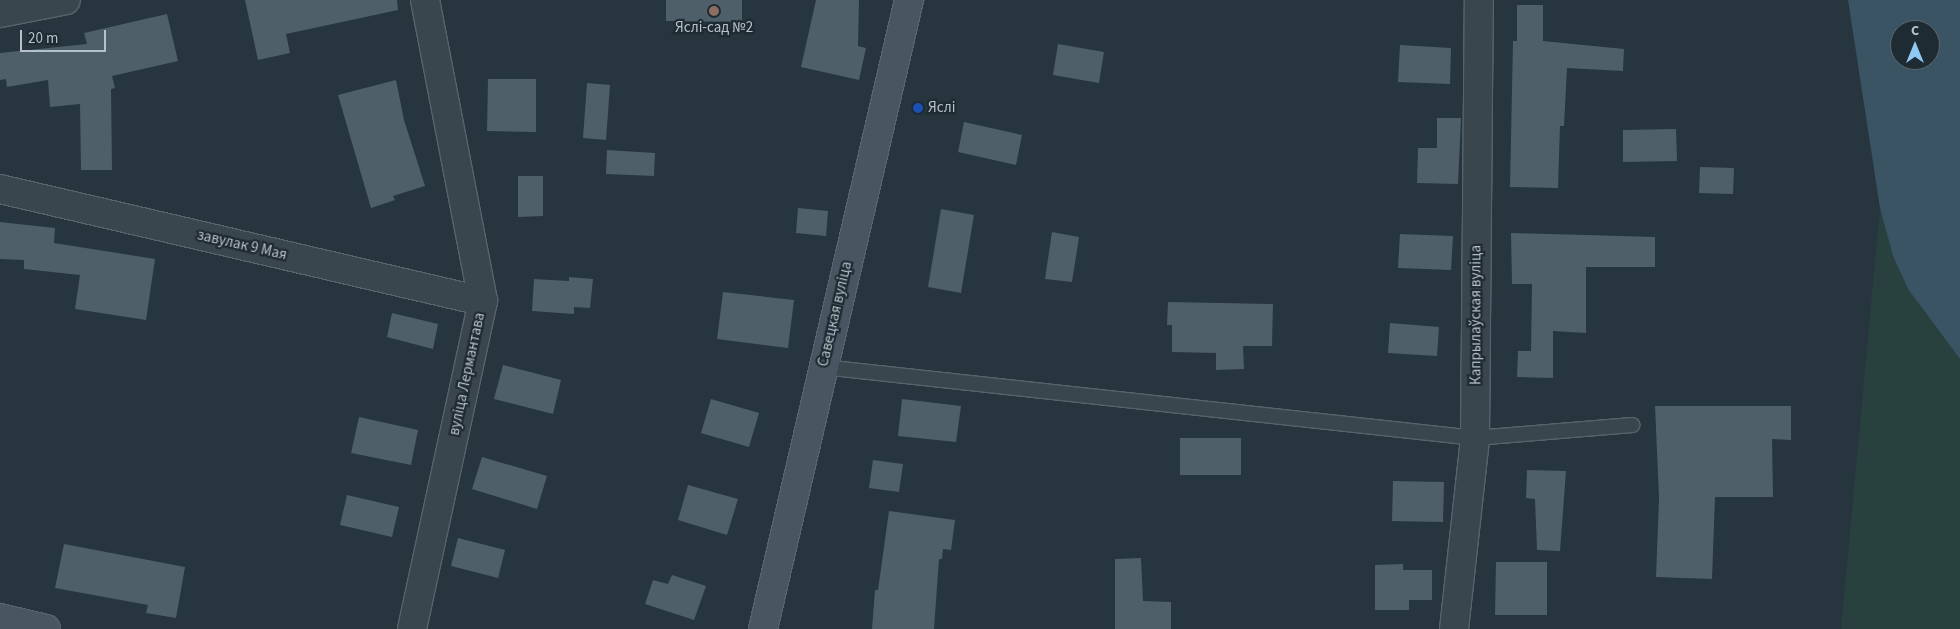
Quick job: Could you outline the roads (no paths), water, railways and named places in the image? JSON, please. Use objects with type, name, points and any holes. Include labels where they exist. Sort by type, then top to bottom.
[{"type":"main road","name":"Савецкая вуліца","points":[[763,629],[909,0]]},
{"type":"main road","points":[[0,618],[46,629]]},
{"type":"street","points":[[0,13],[66,0]]},
{"type":"street","name":"вуліца Лермантава","points":[[412,629],[483,301],[425,0]]},
{"type":"street","name":"Капрылаўская вуліца","points":[[1454,629],[1475,438],[1479,0]]},
{"type":"street","name":"завулак 9 Мая","points":[[0,189],[483,301]]},
{"type":"lane","points":[[823,367],[1475,438],[1632,425]]},
{"type":"water","points":[[1848,0],[1960,0],[1960,359],[1908,289],[1893,256],[1880,208]]},
{"type":"place","name":"Яслі-сад №2","points":[[714,11]]},
{"type":"place","name":"Яслі","points":[[918,108]]}]
